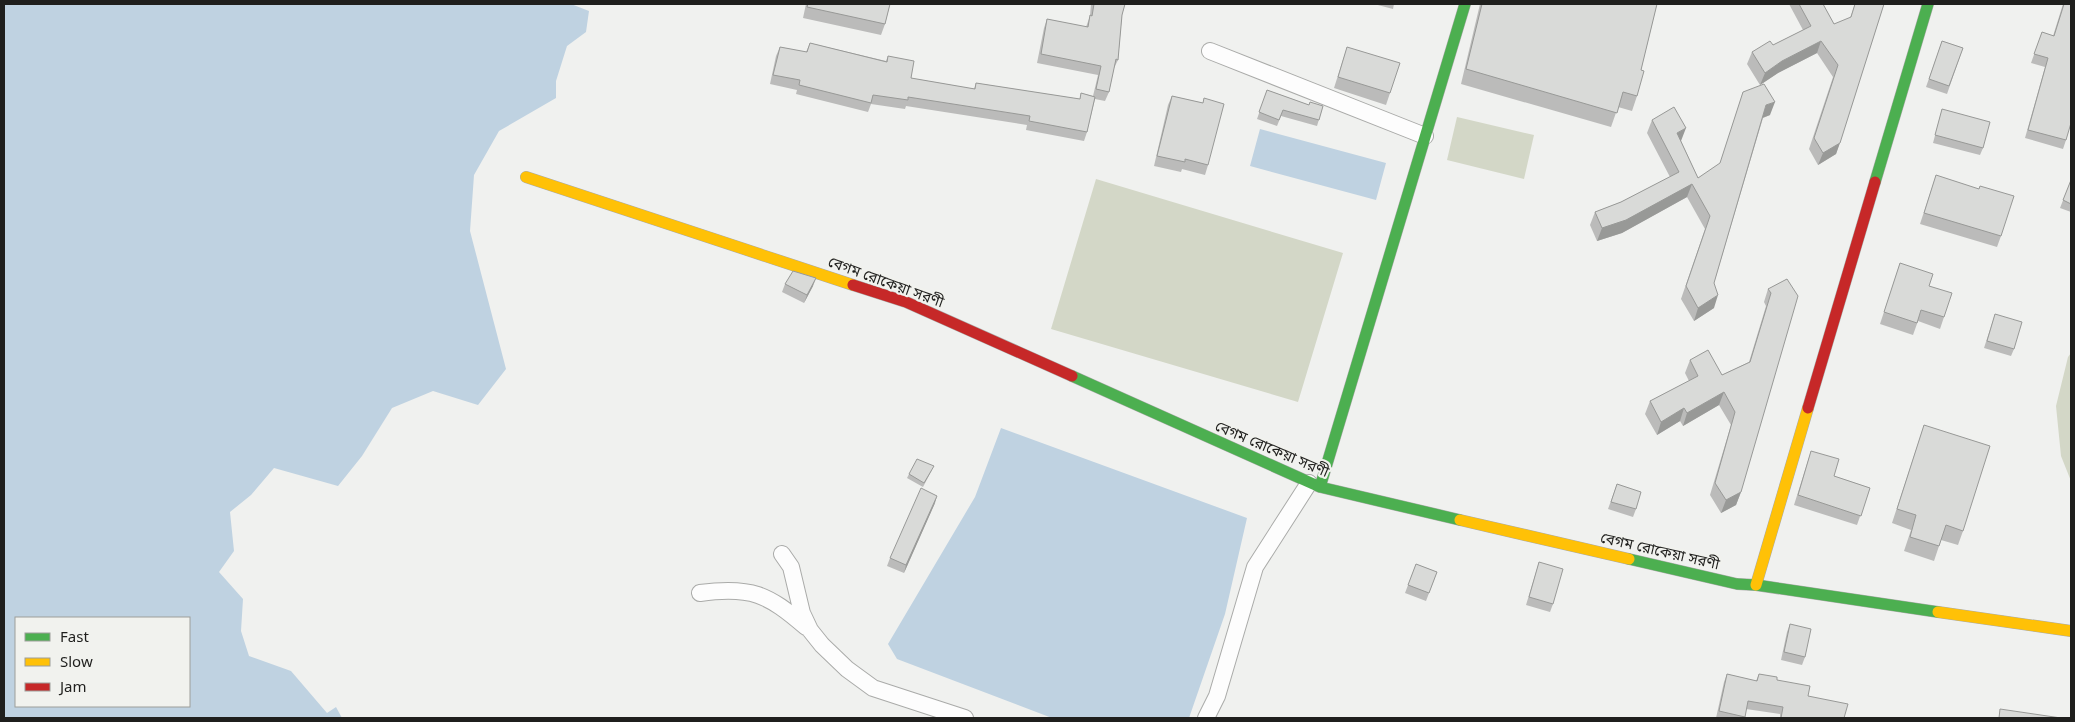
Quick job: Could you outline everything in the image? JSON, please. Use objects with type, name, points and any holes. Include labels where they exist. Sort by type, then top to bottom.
[{"type":"street","points":[[1206,718],[1217,696],[1255,567],[1315,485],[1465,4]]},
{"type":"street","points":[[1756,585],[1928,4]]},
{"type":"street","points":[[1210,51],[1425,136]]},
{"type":"street","name":"বেগম রোকেয়া সরণী","points":[[526,177],[906,302],[1315,485],[1737,584],[1756,585],[2071,630]]},
{"type":"street","points":[[782,554],[791,567],[802,613],[810,630]]},
{"type":"street","points":[[700,593],[741,590],[755,593],[776,603],[810,630],[822,645],[847,669],[873,688],[965,718]]},
{"type":"green space","points":[[1457,117],[1534,135],[1524,179],[1447,160]]},
{"type":"green space","points":[[1096,179],[1343,253],[1298,402],[1051,329]]},
{"type":"green space","points":[[2071,353],[2071,481],[2061,456],[2056,406],[2068,357]]},
{"type":"water","points":[[4,4],[571,4],[589,11],[586,32],[567,46],[556,81],[556,98],[499,131],[474,175],[470,231],[506,369],[478,405],[433,391],[392,408],[362,456],[338,486],[274,468],[251,495],[230,512],[234,551],[219,572],[243,599],[241,631],[249,656],[291,671],[327,713],[336,707],[342,718],[4,718]]},
{"type":"water","points":[[1260,129],[1386,163],[1376,200],[1250,166]]},
{"type":"water","points":[[1001,428],[1247,518],[1225,614],[1189,718],[1052,718],[897,659],[888,644],[975,497]]},
{"type":"building","points":[[808,4],[890,4],[885,24],[807,7]]},
{"type":"building","points":[[1094,4],[1125,4],[1122,15],[1118,60],[1116,59],[1109,92],[1096,89],[1101,66],[1041,54],[1047,19],[1088,27]]},
{"type":"building","points":[[1482,4],[1657,4],[1641,70],[1644,71],[1637,96],[1623,92],[1617,113],[1466,69]]},
{"type":"building","points":[[1799,4],[1823,4],[1834,24],[1851,17],[1855,4],[1884,4],[1840,143],[1823,153],[1814,138],[1838,65],[1821,41],[1782,61],[1765,73],[1752,52],[1770,41],[1773,45],[1811,26]]},
{"type":"building","points":[[2064,4],[2071,4],[2071,123],[2066,140],[2028,130],[2048,58],[2034,54],[2042,32],[2054,36]]},
{"type":"building","points":[[1942,41],[1963,48],[1949,86],[1929,79]]},
{"type":"building","points":[[810,43],[887,62],[888,56],[914,61],[911,78],[975,89],[976,83],[1080,99],[1081,93],[1095,97],[1087,132],[1029,121],[1030,116],[908,97],[908,100],[873,95],[871,103],[799,85],[800,80],[773,75],[780,47],[807,52]]},
{"type":"building","points":[[1347,47],[1400,63],[1390,93],[1338,77]]},
{"type":"building","points":[[1764,84],[1775,102],[1766,105],[1714,283],[1718,295],[1698,308],[1686,286],[1710,216],[1692,184],[1626,220],[1602,228],[1595,212],[1621,202],[1679,172],[1652,120],[1674,107],[1686,128],[1677,133],[1698,178],[1720,163],[1743,92]]},
{"type":"building","points":[[1267,90],[1309,105],[1310,102],[1323,106],[1319,120],[1283,110],[1279,120],[1259,112]]},
{"type":"building","points":[[1172,96],[1203,103],[1204,98],[1224,104],[1208,165],[1185,159],[1185,162],[1157,156]]},
{"type":"building","points":[[1942,109],[1990,122],[1983,148],[1935,135]]},
{"type":"building","points":[[1936,175],[1979,189],[1980,186],[2014,196],[2001,236],[1924,213]]},
{"type":"building","points":[[2071,180],[2071,204],[2063,200]]},
{"type":"building","points":[[1900,263],[1933,274],[1929,286],[1952,293],[1944,317],[1921,310],[1917,323],[1884,312]]},
{"type":"building","points":[[793,271],[816,278],[807,295],[785,284]]},
{"type":"building","points":[[1787,279],[1798,296],[1741,492],[1726,500],[1715,483],[1735,412],[1724,392],[1687,413],[1684,408],[1661,422],[1650,401],[1698,376],[1690,360],[1708,350],[1722,375],[1750,362],[1771,293],[1768,289]]},
{"type":"building","points":[[1995,314],[2022,322],[2014,349],[1987,341]]},
{"type":"building","points":[[1924,425],[1990,446],[1963,531],[1946,525],[1939,546],[1910,537],[1916,515],[1897,509]]},
{"type":"building","points":[[1811,451],[1839,459],[1834,476],[1870,488],[1861,516],[1798,495]]},
{"type":"building","points":[[917,459],[934,466],[924,483],[909,474]]},
{"type":"building","points":[[1617,484],[1641,492],[1636,509],[1611,502]]},
{"type":"building","points":[[921,488],[937,496],[906,565],[890,558]]},
{"type":"building","points":[[1539,562],[1563,569],[1553,604],[1529,597]]},
{"type":"building","points":[[1416,564],[1437,572],[1429,593],[1408,585]]},
{"type":"building","points":[[1790,624],[1811,629],[1805,657],[1784,652]]},
{"type":"building","points":[[1727,674],[1757,681],[1759,674],[1777,677],[1777,680],[1810,686],[1808,696],[1848,704],[1844,718],[1781,718],[1783,707],[1748,701],[1745,717],[1719,711]]},
{"type":"building","points":[[2000,709],[2061,718],[1999,718]]},
{"type":"traffic: fast","points":[[1320,487],[1465,4]]},
{"type":"traffic: fast","points":[[1875,182],[1928,4]]},
{"type":"traffic: fast","points":[[1072,376],[1320,487],[1460,520]]},
{"type":"traffic: fast","points":[[1629,559],[1737,584],[1756,585],[1938,612]]},
{"type":"traffic: slow","points":[[526,177],[853,285]]},
{"type":"traffic: slow","points":[[1756,585],[1808,408]]},
{"type":"traffic: slow","points":[[1460,520],[1629,559]]},
{"type":"traffic: slow","points":[[1938,612],[2071,631]]},
{"type":"traffic: jam","points":[[1808,408],[1875,182]]},
{"type":"traffic: jam","points":[[853,285],[906,302],[1072,376]]}]
